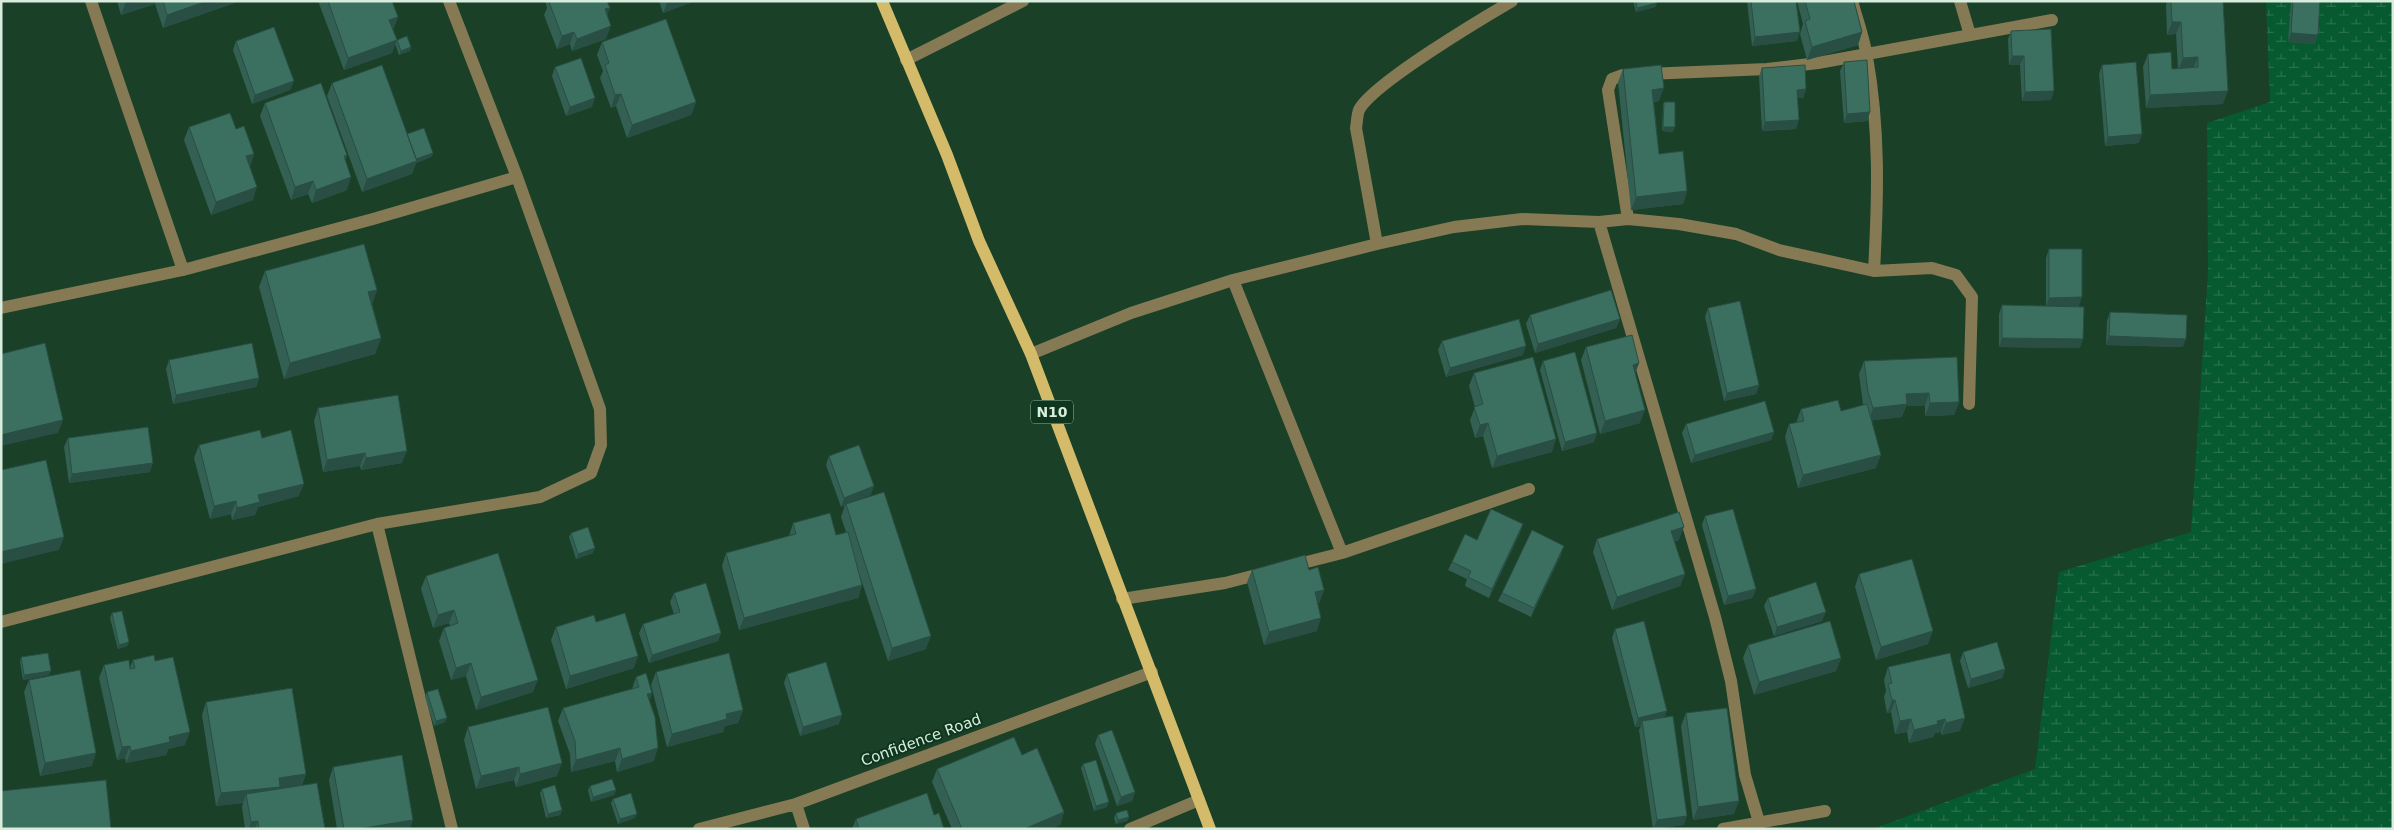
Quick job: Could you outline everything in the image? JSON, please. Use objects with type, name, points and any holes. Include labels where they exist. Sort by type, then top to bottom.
[{"type":"main road","name":"N10","points":[[885,2],[906,60],[947,155],[979,241],[1031,354],[1210,829]]},
{"type":"street","points":[[91,1],[183,270]]},
{"type":"street","points":[[1,622],[377,524],[540,497],[591,473],[601,445],[600,409],[517,177],[449,1]]},
{"type":"street","points":[[906,60],[1023,1]]},
{"type":"street","points":[[1377,244],[1356,128],[1359,110],[1373,92],[1480,20],[1512,1]]},
{"type":"street","points":[[1852,1],[1867,56],[1877,134],[1879,185],[1874,271]]},
{"type":"street","points":[[1960,1],[1970,35]]},
{"type":"street","points":[[1628,219],[1608,90],[1612,79],[1623,75],[1666,72],[1767,69],[1867,56],[2052,20]]},
{"type":"street","points":[[1,308],[183,270],[373,220],[517,177]]},
{"type":"street","points":[[1031,354],[1131,313],[1233,280],[1377,244],[1454,227],[1522,219],[1600,222],[1628,219],[1679,224],[1736,234],[1778,250],[1874,271],[1932,268],[1956,275],[1972,297],[1969,404]]},
{"type":"street","points":[[1600,222],[1715,617],[1731,681],[1745,775],[1759,822]]},
{"type":"street","points":[[1233,280],[1342,553]]},
{"type":"street","points":[[1122,599],[1225,583],[1342,553],[1529,489]]},
{"type":"street","points":[[377,524],[452,829]]},
{"type":"street","name":"Confidence Road","points":[[699,829],[796,804],[1152,672]]},
{"type":"street","points":[[1130,829],[1199,800]]},
{"type":"street","points":[[796,804],[804,829]]},
{"type":"street","points":[[1723,829],[1825,811]]},
{"type":"green space","points":[[2266,1],[2393,1],[2393,829],[1873,829],[2035,769],[2059,572],[2191,532],[2208,272],[2207,123],[2270,102]]},
{"type":"building","points":[[163,1],[207,1],[167,15]]},
{"type":"building","points":[[328,1],[392,1],[398,17],[389,20],[397,40],[348,58]]},
{"type":"building","points":[[607,1],[610,8],[605,9],[611,26],[577,39],[574,32],[562,36],[549,2]]},
{"type":"building","points":[[1636,1],[1656,1],[1657,3],[1637,8]]},
{"type":"building","points":[[1751,1],[1796,1],[1800,32],[1755,37]]},
{"type":"building","points":[[1805,1],[1854,1],[1862,32],[1812,47],[1805,21],[1810,19]]},
{"type":"building","points":[[2171,1],[2223,1],[2228,91],[2150,95],[2148,54],[2171,52],[2172,69],[2198,67],[2198,57],[2183,58],[2181,22],[2172,22]]},
{"type":"building","points":[[2293,1],[2320,1],[2318,35],[2291,33]]},
{"type":"building","points":[[666,19],[696,102],[632,125],[621,94],[615,95],[605,65],[609,63],[602,42]]},
{"type":"building","points":[[274,27],[294,81],[255,95],[236,41]]},
{"type":"building","points":[[2051,29],[2054,91],[2025,92],[2024,56],[2012,56],[2011,31]]},
{"type":"building","points":[[407,36],[411,47],[401,51],[397,40]]},
{"type":"building","points":[[581,58],[595,98],[570,107],[555,67]]},
{"type":"building","points":[[1867,60],[1870,112],[1847,114],[1844,62]]},
{"type":"building","points":[[2136,62],[2142,134],[2108,137],[2102,65]]},
{"type":"building","points":[[382,65],[417,161],[367,179],[332,83]]},
{"type":"building","points":[[1661,65],[1664,88],[1652,90],[1659,154],[1683,151],[1687,191],[1636,197],[1623,69]]},
{"type":"building","points":[[1805,65],[1806,89],[1797,90],[1799,120],[1765,122],[1762,68]]},
{"type":"building","points":[[321,83],[347,155],[344,156],[351,177],[316,190],[313,181],[295,187],[265,103]]},
{"type":"building","points":[[1664,102],[1675,102],[1675,127],[1663,127]]},
{"type":"building","points":[[230,113],[236,129],[244,126],[254,154],[246,156],[257,187],[216,202],[189,127]]},
{"type":"building","points":[[424,128],[433,153],[416,159],[407,134]]},
{"type":"building","points":[[364,244],[377,290],[368,292],[381,338],[290,363],[265,271]]},
{"type":"building","points":[[2049,249],[2082,249],[2082,297],[2049,298]]},
{"type":"building","points":[[1611,290],[1620,319],[1538,344],[1530,315]]},
{"type":"building","points":[[1740,301],[1759,385],[1727,393],[1708,308]]},
{"type":"building","points":[[2002,305],[2084,307],[2083,339],[2002,338]]},
{"type":"building","points":[[2110,312],[2187,315],[2186,339],[2109,336]]},
{"type":"building","points":[[1519,319],[1526,346],[1450,368],[1442,341]]},
{"type":"building","points":[[1632,335],[1639,363],[1633,365],[1645,410],[1605,421],[1586,347]]},
{"type":"building","points":[[45,343],[63,420],[1,435],[1,354]]},
{"type":"building","points":[[252,343],[259,378],[176,395],[169,360]]},
{"type":"building","points":[[1575,352],[1597,433],[1565,442],[1543,361]]},
{"type":"building","points":[[1533,357],[1556,439],[1497,456],[1488,423],[1480,425],[1474,407],[1483,404],[1474,373]]},
{"type":"building","points":[[1957,357],[1959,402],[1930,403],[1929,393],[1906,394],[1907,404],[1873,408],[1868,392],[1864,361]]},
{"type":"building","points":[[398,395],[407,451],[366,458],[365,453],[327,460],[318,408]]},
{"type":"building","points":[[1838,400],[1841,411],[1867,404],[1881,455],[1803,475],[1789,424],[1804,421],[1801,409]]},
{"type":"building","points":[[1765,401],[1774,432],[1695,455],[1686,424]]},
{"type":"building","points":[[148,427],[153,463],[72,474],[68,438]]},
{"type":"building","points":[[260,430],[262,438],[291,430],[304,484],[258,495],[260,502],[237,508],[236,501],[214,506],[199,445]]},
{"type":"building","points":[[859,445],[874,486],[844,498],[829,456]]},
{"type":"building","points":[[46,460],[64,537],[1,552],[1,470]]},
{"type":"building","points":[[884,492],[931,636],[892,648],[846,504]]},
{"type":"building","points":[[1491,509],[1523,524],[1492,589],[1468,577],[1471,571],[1452,562],[1465,534],[1477,540]]},
{"type":"building","points":[[1733,509],[1756,589],[1728,596],[1705,516]]},
{"type":"building","points":[[1679,512],[1684,527],[1671,531],[1685,574],[1617,597],[1597,539]]},
{"type":"building","points":[[830,513],[836,535],[848,532],[862,585],[744,618],[726,553],[796,534],[793,523]]},
{"type":"building","points":[[588,527],[595,548],[578,554],[571,533]]},
{"type":"building","points":[[1532,530],[1564,546],[1534,608],[1502,593]]},
{"type":"building","points":[[498,553],[538,680],[481,697],[471,663],[456,668],[444,628],[458,623],[454,610],[438,615],[426,576]]},
{"type":"building","points":[[1305,555],[1309,570],[1318,567],[1324,590],[1315,592],[1321,618],[1269,632],[1252,570]]},
{"type":"building","points":[[1912,559],[1933,631],[1881,647],[1859,574]]},
{"type":"building","points":[[1816,582],[1826,612],[1777,627],[1768,598]]},
{"type":"building","points":[[706,583],[721,633],[652,655],[643,624],[680,612],[674,593]]},
{"type":"building","points":[[122,611],[129,642],[119,645],[112,613]]},
{"type":"building","points":[[625,613],[638,656],[570,676],[556,627],[594,615],[596,622]]},
{"type":"building","points":[[1644,621],[1667,711],[1638,718],[1615,629]]},
{"type":"building","points":[[1830,621],[1841,658],[1759,682],[1748,645]]},
{"type":"building","points":[[1997,642],[2005,669],[1971,679],[1963,652]]},
{"type":"building","points":[[48,653],[51,671],[24,675],[21,657]]},
{"type":"building","points":[[729,653],[743,710],[726,714],[727,719],[672,734],[656,672]]},
{"type":"building","points":[[1950,653],[1965,718],[1946,723],[1945,719],[1937,721],[1938,724],[1914,730],[1911,719],[1900,721],[1895,700],[1892,700],[1888,684],[1892,683],[1888,667]]},
{"type":"building","points":[[154,655],[155,661],[173,657],[190,732],[169,737],[170,742],[131,751],[130,746],[122,747],[104,665],[129,660],[130,669],[135,668],[133,660]]},
{"type":"building","points":[[826,662],[842,715],[803,727],[787,674]]},
{"type":"building","points":[[80,670],[96,753],[45,763],[29,680]]},
{"type":"building","points":[[646,673],[652,693],[647,694],[655,717],[658,748],[622,759],[620,748],[576,760],[575,741],[563,708],[639,687],[636,677]]},
{"type":"building","points":[[292,688],[306,774],[279,778],[280,787],[221,793],[206,702]]},
{"type":"building","points":[[438,689],[447,718],[436,721],[427,692]]},
{"type":"building","points":[[548,707],[562,763],[520,774],[519,767],[481,776],[468,727]]},
{"type":"building","points":[[1727,708],[1739,801],[1698,807],[1686,713]]},
{"type":"building","points":[[1673,716],[1687,816],[1657,820],[1642,721]]},
{"type":"building","points":[[1112,730],[1135,792],[1121,797],[1098,735]]},
{"type":"building","points":[[1014,737],[1022,755],[1037,748],[1064,812],[1024,829],[962,829],[937,769]]},
{"type":"building","points":[[402,755],[413,820],[358,829],[344,829],[333,767]]},
{"type":"building","points":[[1096,760],[1109,802],[1096,806],[1083,764]]},
{"type":"building","points":[[612,779],[616,790],[593,797],[590,786]]},
{"type":"building","points":[[106,780],[111,829],[1,829],[1,791]]},
{"type":"building","points":[[317,783],[325,829],[259,829],[258,821],[251,822],[246,794]]},
{"type":"building","points":[[555,785],[562,810],[548,814],[542,789]]},
{"type":"building","points":[[631,793],[637,814],[620,819],[613,799]]},
{"type":"building","points":[[927,793],[934,815],[939,813],[944,829],[859,829],[856,819]]},
{"type":"building","points":[[1127,810],[1129,817],[1118,820],[1116,813]]}]
